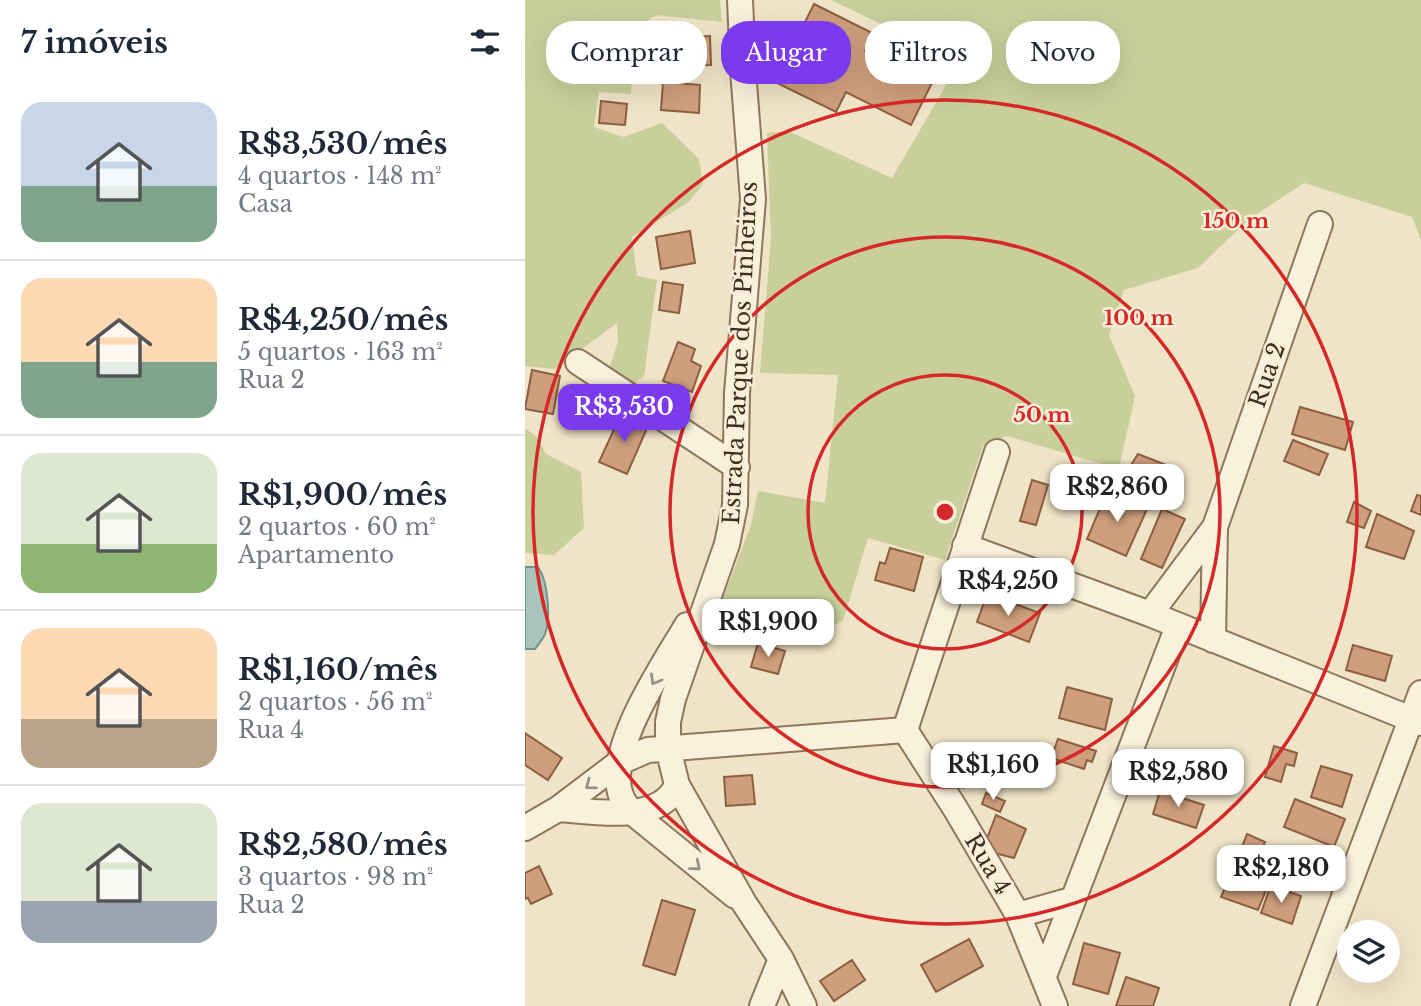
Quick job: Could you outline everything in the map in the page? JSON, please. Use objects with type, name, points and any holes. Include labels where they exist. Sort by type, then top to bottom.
[{"type":"street","name":"Estrada Parque dos Pinheiros","points":[[740,0],[753,199],[737,393],[737,467],[732,525],[673,699],[668,722],[668,748],[677,785],[744,903],[781,959],[804,1006]]},
{"type":"street","name":"Rua 2","points":[[1150,614],[1215,527],[1320,224]]},
{"type":"street","points":[[578,362],[737,467]]},
{"type":"street","points":[[525,828],[558,809],[619,762],[648,750],[905,730],[997,452]]},
{"type":"street","name":"Rua 2","points":[[1213,640],[1215,527]]},
{"type":"street","points":[[965,546],[1150,614],[1416,721]]},
{"type":"street","name":"Estrada Parque dos Pinheiros","points":[[714,579],[630,725],[619,762],[619,788],[622,801],[633,813],[744,903]]},
{"type":"street","points":[[1044,976],[1178,625]]},
{"type":"street","points":[[1303,1006],[1416,721],[1421,693]]},
{"type":"street","name":"Rua 4","points":[[905,730],[1018,915],[1055,1006]]},
{"type":"street","points":[[558,809],[633,813],[668,801],[677,785]]},
{"type":"street","points":[[1018,915],[1071,900]]},
{"type":"street","points":[[762,1006],[781,959]]},
{"type":"green space","points":[[525,0],[720,0],[721,22],[657,15],[646,21],[546,21],[546,84],[632,84],[631,94],[599,92],[594,127],[624,137],[662,123],[699,159],[703,184],[689,202],[632,237],[637,276],[657,280],[644,376],[632,384],[619,377],[610,366],[618,342],[617,323],[555,369],[525,366]]},
{"type":"green space","points":[[831,0],[1421,0],[1421,240],[1412,217],[1304,183],[1248,220],[1198,268],[1124,290],[1109,335],[1135,396],[1119,469],[1007,436],[983,446],[945,560],[868,538],[843,621],[804,639],[719,609],[751,525],[758,491],[825,503],[838,375],[760,373],[771,238],[767,133],[788,131],[892,178],[947,84],[992,84],[992,21],[875,21]]},
{"type":"green space","points":[[525,428],[537,437],[546,454],[581,472],[584,528],[554,555],[525,553]]},
{"type":"water","points":[[525,567],[538,567],[544,581],[547,600],[547,627],[535,649],[525,649]]},
{"type":"building","points":[[814,4],[848,21],[806,21]]},
{"type":"building","points":[[851,22],[865,30],[865,84],[932,84],[911,125],[846,92],[836,112],[779,84],[851,84]]},
{"type":"building","points":[[707,36],[710,36],[711,65],[707,65]]},
{"type":"building","points":[[663,84],[700,85],[699,113],[661,110]]},
{"type":"building","points":[[601,101],[627,104],[625,125],[599,123]]},
{"type":"building","points":[[690,231],[695,263],[661,269],[656,237]]},
{"type":"building","points":[[663,282],[683,285],[679,313],[659,310]]},
{"type":"building","points":[[678,342],[695,349],[691,361],[701,366],[692,392],[663,381]]},
{"type":"building","points":[[532,370],[560,376],[553,414],[525,409]]},
{"type":"building","points":[[1300,407],[1353,422],[1345,450],[1292,434]]},
{"type":"building","points":[[621,414],[648,426],[627,474],[599,462]]},
{"type":"building","points":[[1293,440],[1328,454],[1319,475],[1284,461]]},
{"type":"building","points":[[1138,454],[1179,470],[1175,484],[1164,482],[1160,489],[1123,478]]},
{"type":"building","points":[[1032,480],[1048,485],[1036,525],[1020,521]]},
{"type":"building","points":[[1107,492],[1147,509],[1126,556],[1087,539]]},
{"type":"building","points":[[1417,495],[1421,496],[1421,515],[1411,511]]},
{"type":"building","points":[[1354,502],[1371,511],[1364,528],[1347,522]]},
{"type":"building","points":[[1162,509],[1185,519],[1162,568],[1141,559]]},
{"type":"building","points":[[1377,514],[1414,531],[1404,559],[1366,547]]},
{"type":"building","points":[[890,548],[923,557],[914,591],[875,580],[880,562],[885,564]]},
{"type":"building","points":[[987,594],[1040,613],[1029,642],[977,622]]},
{"type":"building","points":[[758,643],[785,651],[778,674],[751,667]]},
{"type":"building","points":[[1353,645],[1392,656],[1385,681],[1346,670]]},
{"type":"building","points":[[1067,687],[1112,699],[1105,730],[1059,718]]},
{"type":"building","points":[[525,733],[562,758],[548,780],[525,765]]},
{"type":"building","points":[[1058,739],[1096,751],[1092,762],[1087,760],[1084,769],[1051,758]]},
{"type":"building","points":[[1274,746],[1297,753],[1294,766],[1286,764],[1281,782],[1265,777]]},
{"type":"building","points":[[1321,766],[1352,775],[1342,807],[1311,797]]},
{"type":"building","points":[[752,775],[755,804],[726,806],[724,777]]},
{"type":"building","points":[[1160,791],[1204,805],[1196,828],[1153,814]]},
{"type":"building","points":[[986,793],[1005,801],[1000,812],[982,804]]},
{"type":"building","points":[[1295,799],[1345,819],[1334,847],[1284,827]]},
{"type":"building","points":[[996,815],[1026,829],[1014,858],[979,849],[984,846]]},
{"type":"building","points":[[1247,834],[1265,842],[1255,866],[1251,864],[1255,857],[1246,853],[1241,863],[1230,858],[1235,846],[1241,849]]},
{"type":"building","points":[[539,866],[552,894],[531,904],[528,898],[525,899],[525,873]]},
{"type":"building","points":[[1231,874],[1266,890],[1258,910],[1221,897]]},
{"type":"building","points":[[1271,885],[1301,896],[1292,924],[1261,913]]},
{"type":"building","points":[[662,900],[695,910],[675,975],[643,965]]},
{"type":"building","points":[[969,939],[983,966],[936,992],[921,965]]},
{"type":"building","points":[[1084,943],[1120,953],[1108,994],[1073,984]]},
{"type":"building","points":[[852,960],[865,980],[834,1001],[820,981]]},
{"type":"building","points":[[1126,977],[1159,988],[1153,1006],[1116,1006]]}]
